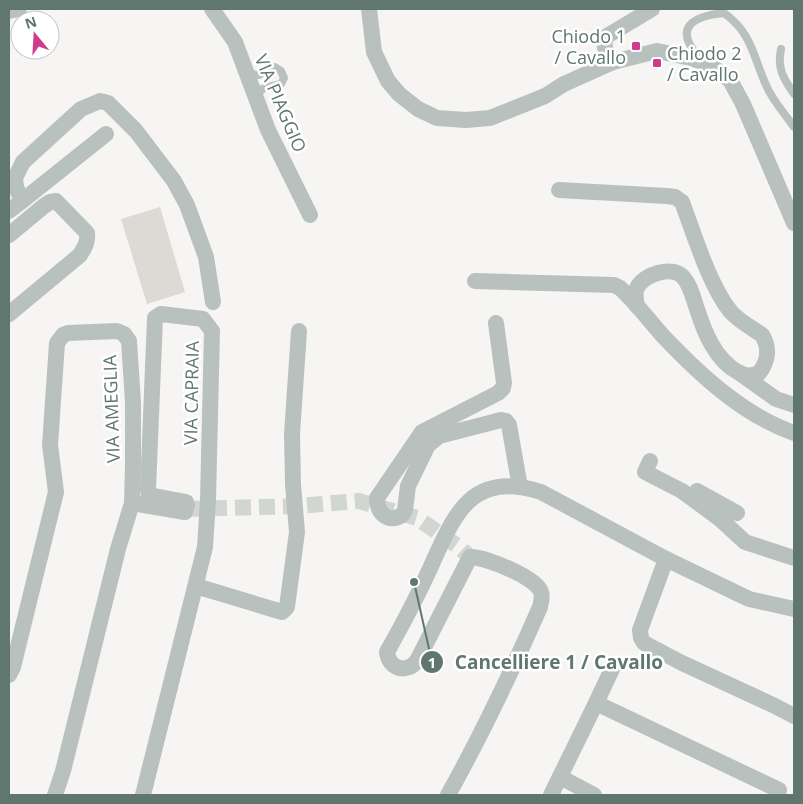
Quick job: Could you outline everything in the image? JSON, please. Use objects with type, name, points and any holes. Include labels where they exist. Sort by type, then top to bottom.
[{"type":"street","points":[[9,11],[19,9]]},
{"type":"street","name":"VIA PIAGGIO","points":[[212,9],[234,42],[248,74],[268,130],[310,215]]},
{"type":"street","points":[[369,9],[374,52],[388,81],[399,94],[418,109],[437,118],[466,120],[490,118],[545,96],[564,84],[613,62],[657,51],[710,65],[730,80],[743,104],[794,223]]},
{"type":"street","points":[[613,62],[605,48],[604,41],[607,36],[652,9]]},
{"type":"street","points":[[22,201],[16,187],[15,178],[23,162],[81,109],[100,102],[108,103],[141,138],[174,181],[187,205],[206,257],[213,302]]},
{"type":"street","points":[[9,211],[106,134]]},
{"type":"street","points":[[559,190],[667,196],[675,197],[682,202],[710,275],[724,302],[732,313],[762,335],[767,352],[766,360],[759,374],[747,376],[732,369],[721,358],[704,330],[692,291],[682,276],[676,272],[659,273],[642,281],[637,288],[635,296],[637,306]]},
{"type":"street","points":[[9,235],[44,206],[56,201],[87,233],[88,240],[80,255],[9,314]]},
{"type":"street","points":[[476,281],[614,285],[620,288],[664,336],[699,370],[743,407],[759,418],[794,433]]},
{"type":"street","name":"VIA CAPRAIA","points":[[132,503],[186,507],[149,495],[148,490],[154,318],[162,314],[203,319],[212,332],[205,547],[142,795]]},
{"type":"street","points":[[496,323],[504,383],[503,388],[498,393],[422,432],[378,498],[378,505],[381,514],[386,517],[394,519],[402,515],[405,510],[408,486],[431,442],[439,436],[501,420],[506,421],[509,425],[520,487]]},
{"type":"street","name":"VIA AMEGLIA","points":[[9,675],[15,658],[56,492],[50,445],[56,348],[60,339],[68,333],[117,331],[124,334],[129,341],[132,402],[132,503],[118,549],[64,771],[56,795]]},
{"type":"street","points":[[196,586],[282,612],[287,607],[297,532],[292,484],[292,434],[299,331]]},
{"type":"street","points":[[740,373],[776,399],[794,405]]},
{"type":"street","points":[[650,461],[646,472],[682,490],[720,519],[745,542],[794,558]]},
{"type":"street","points":[[672,485],[670,481],[672,479],[704,494],[736,513]]},
{"type":"street","points":[[448,795],[469,758],[517,659],[540,607],[542,598],[541,592],[530,579],[484,559],[470,557],[417,661],[410,668],[404,669],[398,668],[390,662],[387,652],[414,603],[451,522],[465,504],[475,496],[502,486],[520,487],[541,492],[666,558],[749,599],[794,608]]},
{"type":"street","points":[[666,558],[640,630],[644,643],[794,716]]},
{"type":"street","points":[[551,795],[613,667]]},
{"type":"street","points":[[596,703],[779,790]]},
{"type":"street","points":[[560,777],[594,795]]},
{"type":"lane","points":[[702,62],[693,50],[688,37],[688,27],[693,21],[709,15],[724,13],[742,29],[752,47],[766,87],[794,127]]},
{"type":"lane","points":[[781,49],[778,62],[785,82],[794,94]]},
{"type":"lane","points":[[248,74],[259,75],[275,67],[281,71],[284,78],[281,84],[264,88],[255,95]]},
{"type":"shaded area","points":[[160,207],[185,292],[147,304],[121,219]]},
{"type":"tunnel","points":[[187,509],[299,506],[359,501],[417,518],[459,547],[470,557]]},
{"type":"place","name":"Chiodo 1 / Cavallo","points":[[636,46]]},
{"type":"place","name":"Chiodo 2 / Cavallo","points":[[657,63]]},
{"type":"place","name":"Cancelliere 1 / Cavallo","points":[[414,582]]}]
